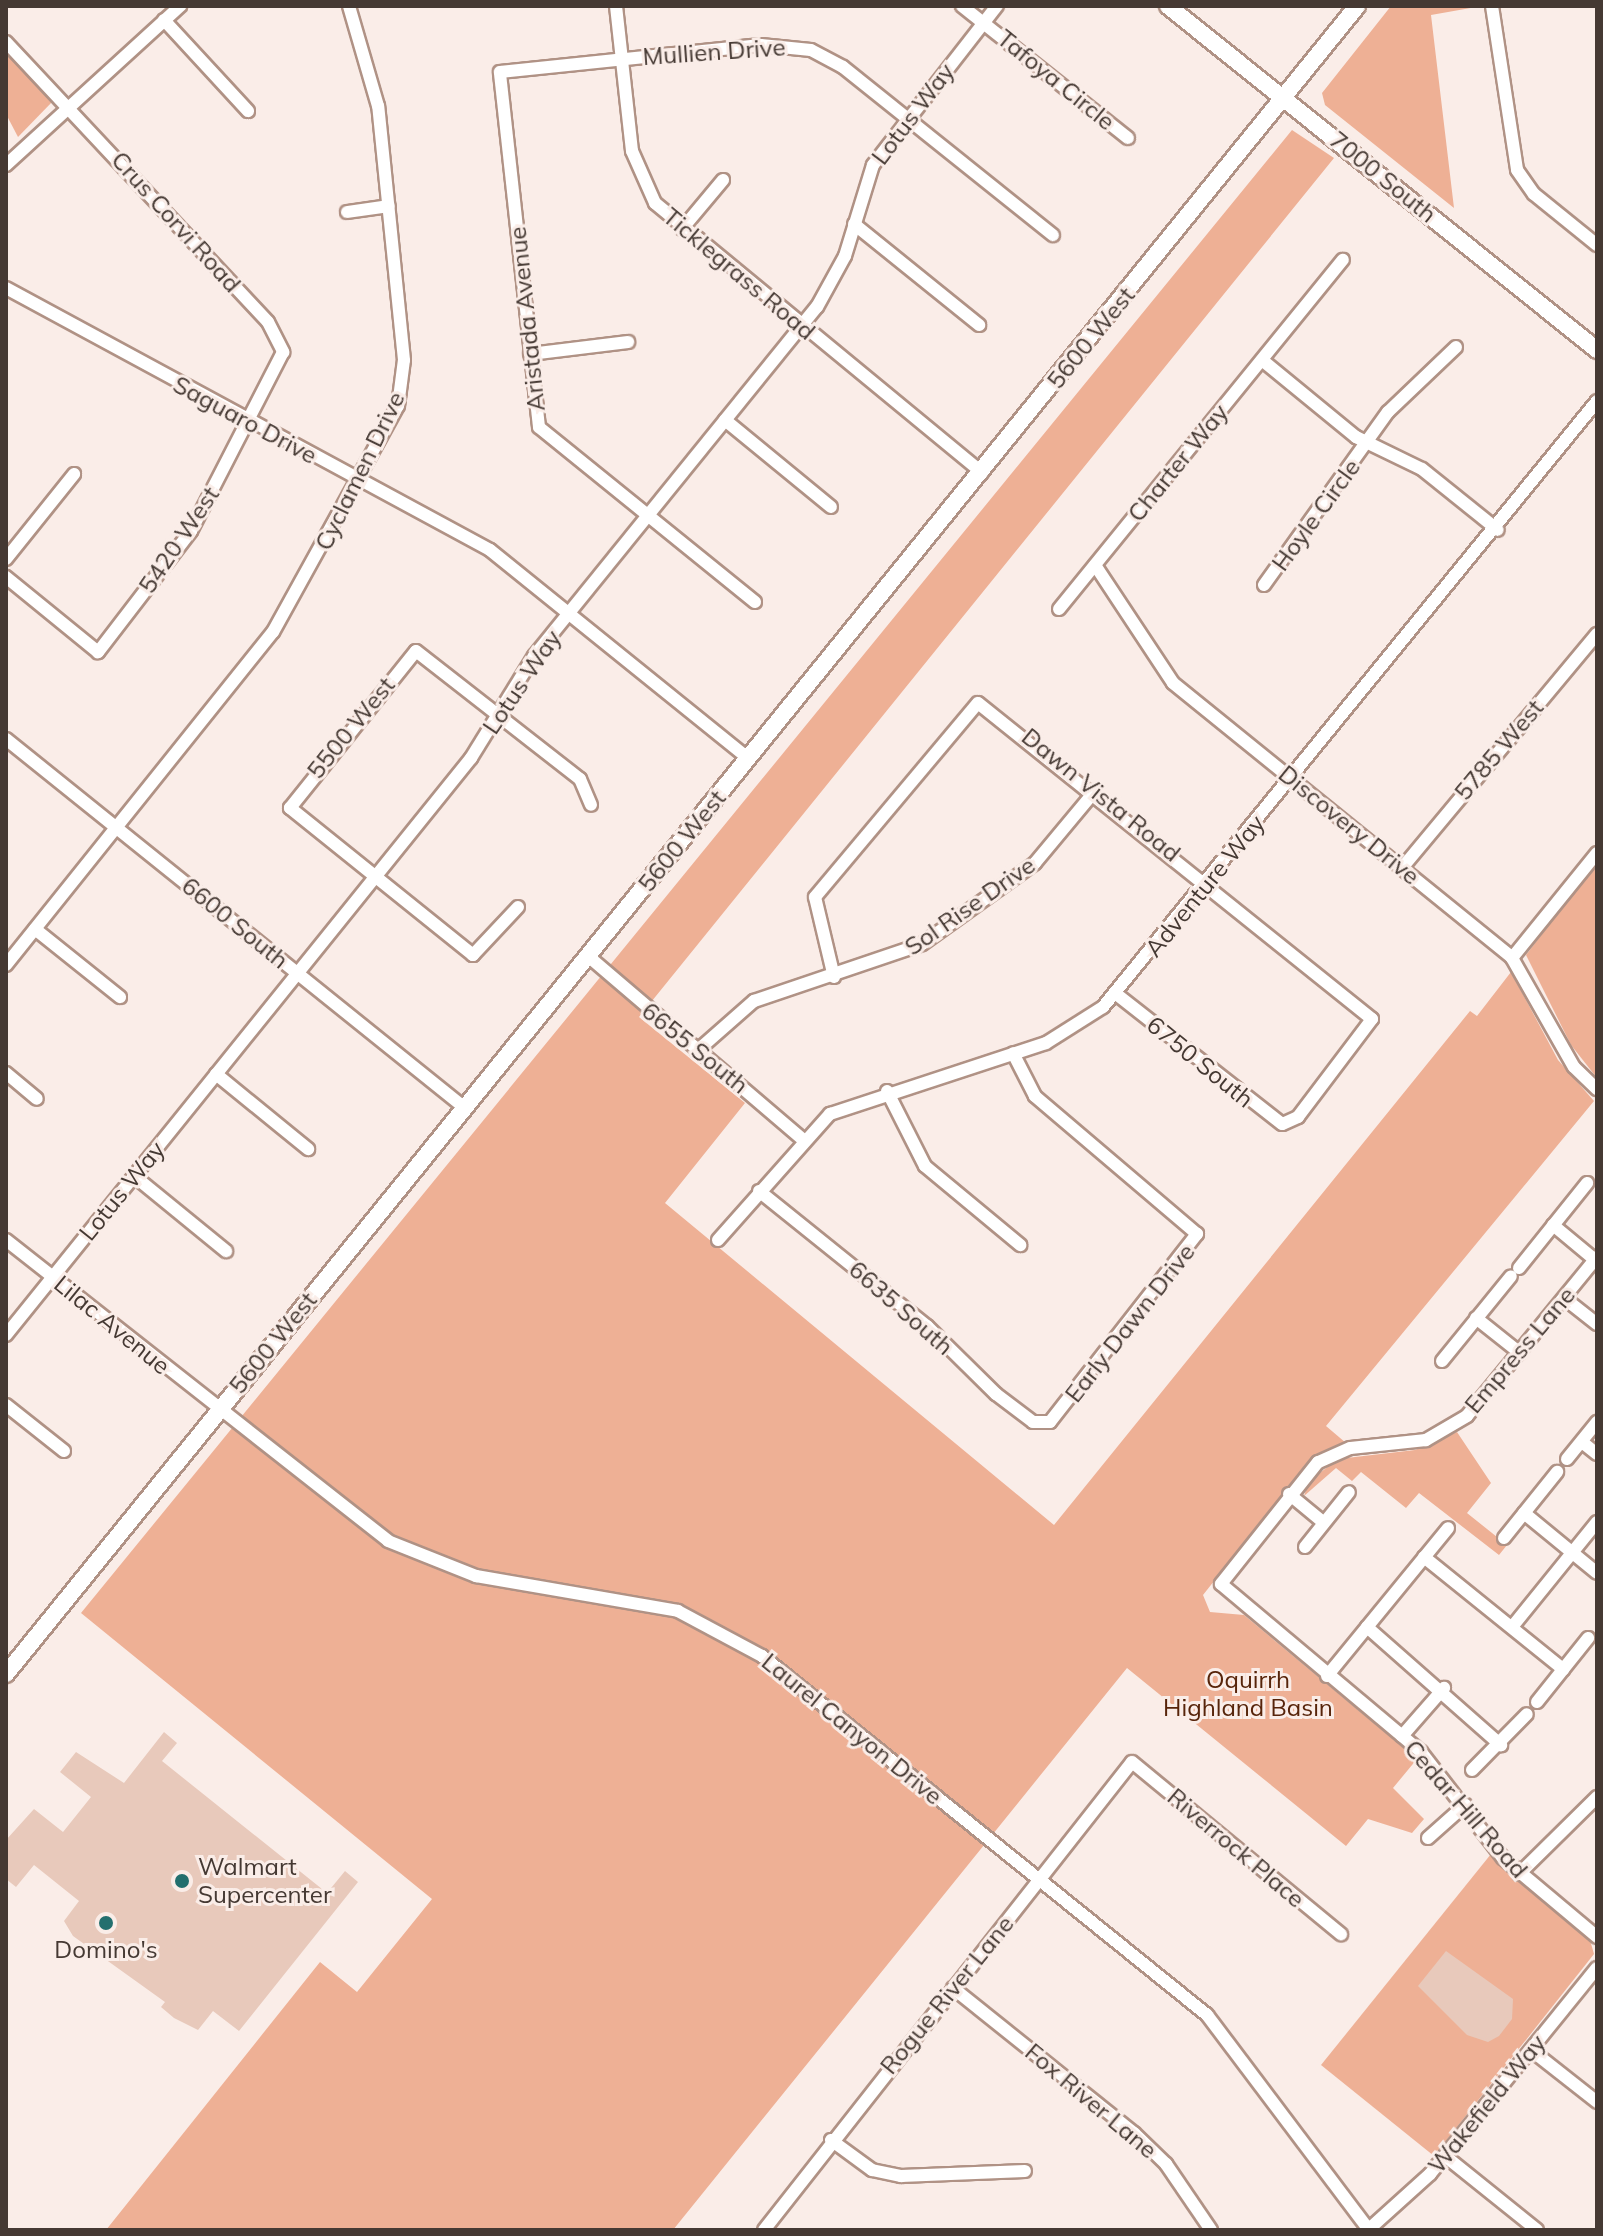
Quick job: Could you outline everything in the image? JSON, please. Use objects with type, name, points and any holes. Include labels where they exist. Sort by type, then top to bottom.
[{"type":"main road","name":"7000 South","points":[[1168,6],[1597,350]]},
{"type":"main road","name":"5600 West","points":[[6,1674],[982,473],[1357,6]]},
{"type":"street","points":[[6,165],[180,6]]},
{"type":"street","name":"Cyclamen Drive","points":[[6,965],[283,618],[359,481],[404,384],[389,206],[375,88],[349,6]]},
{"type":"street","name":"Ticklegrass Road","points":[[616,6],[638,174],[682,229],[982,473]]},
{"type":"street","name":"Tafoya Circle","points":[[962,6],[1128,138]]},
{"type":"street","name":"Lotus Way","points":[[6,1335],[471,758],[498,712],[569,613],[801,326],[838,273],[873,165],[907,117],[997,6]]},
{"type":"street","points":[[1492,6],[1517,170],[1534,194],[1597,245]]},
{"type":"street","points":[[164,20],[248,111]]},
{"type":"street","name":"Crus Corvi Road","points":[[6,42],[70,106],[280,338],[282,360],[250,422]]},
{"type":"street","name":"Mullien Drive","points":[[500,72],[622,59],[799,47],[843,67],[1053,235]]},
{"type":"street","name":"Aristada Avenue","points":[[500,72],[539,427],[755,602]]},
{"type":"street","points":[[682,229],[723,180]]},
{"type":"street","points":[[347,212],[389,206]]},
{"type":"street","points":[[854,224],[979,325]]},
{"type":"street","name":"Charter Way","points":[[1059,609],[1343,260]]},
{"type":"street","name":"Saguaro Drive","points":[[6,288],[490,550],[749,759]]},
{"type":"street","points":[[530,354],[628,342]]},
{"type":"street","name":"Hoyle Circle","points":[[1264,585],[1395,404],[1456,347]]},
{"type":"street","points":[[1262,360],[1367,444],[1422,469],[1498,530]]},
{"type":"street","name":"Adventure Way","points":[[718,1240],[802,1139],[841,1108],[1013,1053],[1071,1031],[1116,994],[1498,530],[1597,401]]},
{"type":"street","points":[[725,420],[831,507]]},
{"type":"street","name":"5420 West","points":[[6,577],[98,652],[191,531],[250,422]]},
{"type":"street","points":[[6,559],[74,474]]},
{"type":"street","name":"Discovery Drive","points":[[1095,565],[1162,672],[1512,958],[1574,1067],[1597,1089]]},
{"type":"street","name":"5785 West","points":[[1402,868],[1597,634]]},
{"type":"street","name":"5500 West","points":[[372,880],[290,808],[416,651],[498,712]]},
{"type":"street","name":"Dawn Vista Road","points":[[834,977],[815,897],[978,703],[1095,791],[1371,1016],[1366,1033],[1286,1124]]},
{"type":"street","points":[[498,712],[580,779],[591,805]]},
{"type":"street","points":[[6,759],[11,743]]},
{"type":"street","name":"6600 South","points":[[11,743],[465,1108]]},
{"type":"street","name":"Sol Rise Drive","points":[[697,1051],[747,1004],[907,952],[1023,872],[1095,791]]},
{"type":"street","points":[[1512,958],[1597,853]]},
{"type":"street","points":[[372,880],[473,955],[518,907]]},
{"type":"street","points":[[35,929],[120,997]]},
{"type":"street","name":"6655 South","points":[[588,956],[802,1139]]},
{"type":"street","name":"6750 South","points":[[1116,994],[1286,1124]]},
{"type":"street","name":"Early Dawn Drive","points":[[1013,1053],[1035,1096],[1197,1234],[1043,1424]]},
{"type":"street","points":[[6,1073],[37,1099]]},
{"type":"street","points":[[216,1074],[308,1149]]},
{"type":"street","points":[[887,1091],[925,1166],[1020,1245]]},
{"type":"street","points":[[134,1176],[226,1251]]},
{"type":"street","points":[[1442,1361],[1587,1183]]},
{"type":"street","name":"6635 South","points":[[759,1191],[927,1326],[996,1394],[1043,1424]]},
{"type":"street","points":[[1553,1225],[1596,1258]]},
{"type":"street","name":"Lilac Avenue","points":[[6,1240],[219,1411]]},
{"type":"street","name":"Empress Lane","points":[[1223,1591],[1225,1574],[1289,1494],[1332,1454],[1412,1444],[1451,1428],[1520,1353],[1596,1258]]},
{"type":"street","points":[[1564,1298],[1597,1324]]},
{"type":"street","points":[[1476,1318],[1520,1353]]},
{"type":"street","points":[[6,1405],[64,1451]]},
{"type":"street","name":"Laurel Canyon Drive","points":[[219,1411],[355,1519],[425,1559],[485,1578],[659,1606],[730,1635],[1039,1879],[1233,2040],[1368,2230]]},
{"type":"street","points":[[1567,1459],[1597,1422]]},
{"type":"street","points":[[1582,1442],[1597,1454]]},
{"type":"street","points":[[1504,1538],[1557,1472]]},
{"type":"street","points":[[1305,1547],[1349,1492]]},
{"type":"street","points":[[1289,1494],[1324,1523]]},
{"type":"street","points":[[1524,1513],[1597,1573]]},
{"type":"street","points":[[1512,1627],[1597,1522]]},
{"type":"street","points":[[1327,1676],[1448,1528]]},
{"type":"street","points":[[1424,1557],[1563,1669]]},
{"type":"street","name":"Cedar Hill Road","points":[[1223,1591],[1402,1736],[1465,1805],[1519,1874],[1597,1937]]},
{"type":"street","points":[[1367,1627],[1444,1688],[1501,1745]]},
{"type":"street","points":[[1537,1702],[1588,1638]]},
{"type":"street","points":[[1402,1736],[1444,1688]]},
{"type":"street","points":[[1472,1770],[1501,1745],[1527,1714]]},
{"type":"street","name":"Rogue River Lane","points":[[764,2230],[831,2140],[1132,1762]]},
{"type":"street","name":"Riverrock Place","points":[[1132,1762],[1341,1934]]},
{"type":"street","points":[[1519,1874],[1597,1797]]},
{"type":"street","points":[[1428,1838],[1465,1805]]},
{"type":"street","name":"Wakefield Way","points":[[1368,2230],[1445,2156],[1597,1968]]},
{"type":"street","name":"Fox River Lane","points":[[953,1988],[1134,2133],[1166,2164],[1211,2230]]},
{"type":"street","points":[[1531,2050],[1597,2102]]},
{"type":"street","points":[[831,2140],[872,2170],[901,2176],[1025,2171]]},
{"type":"street","points":[[1445,2156],[1537,2230]]},
{"type":"green space","points":[[1391,6],[1482,6],[1431,15],[1454,208],[1325,105],[1322,93]]},
{"type":"green space","points":[[8,55],[53,101],[18,137],[6,114]]},
{"type":"green space","name":"Oquirrh Highland Basin","points":[[1292,130],[1334,158],[639,1017],[745,1103],[665,1203],[1054,1525],[1470,1011],[1477,1016],[1511,972],[1558,1060],[1594,1101],[1326,1426],[1346,1443],[1306,1465],[1203,1595],[1210,1612],[1244,1615],[1417,1759],[1393,1788],[1424,1819],[1412,1833],[1368,1819],[1346,1846],[1127,1668],[673,2230],[106,2230],[320,1962],[357,1992],[432,1899],[81,1613]]},
{"type":"green space","points":[[1597,862],[1597,1078],[1571,1045],[1526,955]]},
{"type":"green space","points":[[1457,1432],[1491,1483],[1467,1513],[1507,1545],[1499,1555],[1419,1493],[1406,1508],[1361,1472],[1352,1481],[1336,1468],[1304,1496],[1309,1481],[1338,1459],[1415,1450]]},
{"type":"green space","points":[[1491,1854],[1590,1940],[1594,1954],[1434,2156],[1321,2065]]},
{"type":"building","name":"Walmart Supercenter","points":[[164,1732],[177,1743],[162,1761],[327,1893],[345,1871],[358,1882],[239,2031],[213,2011],[198,2030],[174,2018],[161,2007],[165,2002],[73,1936],[64,1921],[79,1901],[34,1865],[16,1887],[6,1879],[6,1840],[34,1809],[63,1832],[91,1797],[60,1772],[76,1752],[124,1783]]},
{"type":"building","points":[[1446,1951],[1513,1999],[1512,2019],[1499,2036],[1488,2042],[1467,2035],[1418,1986]]},
{"type":"place","name":"Walmart Supercenter","points":[[182,1881]]},
{"type":"place","name":"Domino's","points":[[106,1923]]}]
